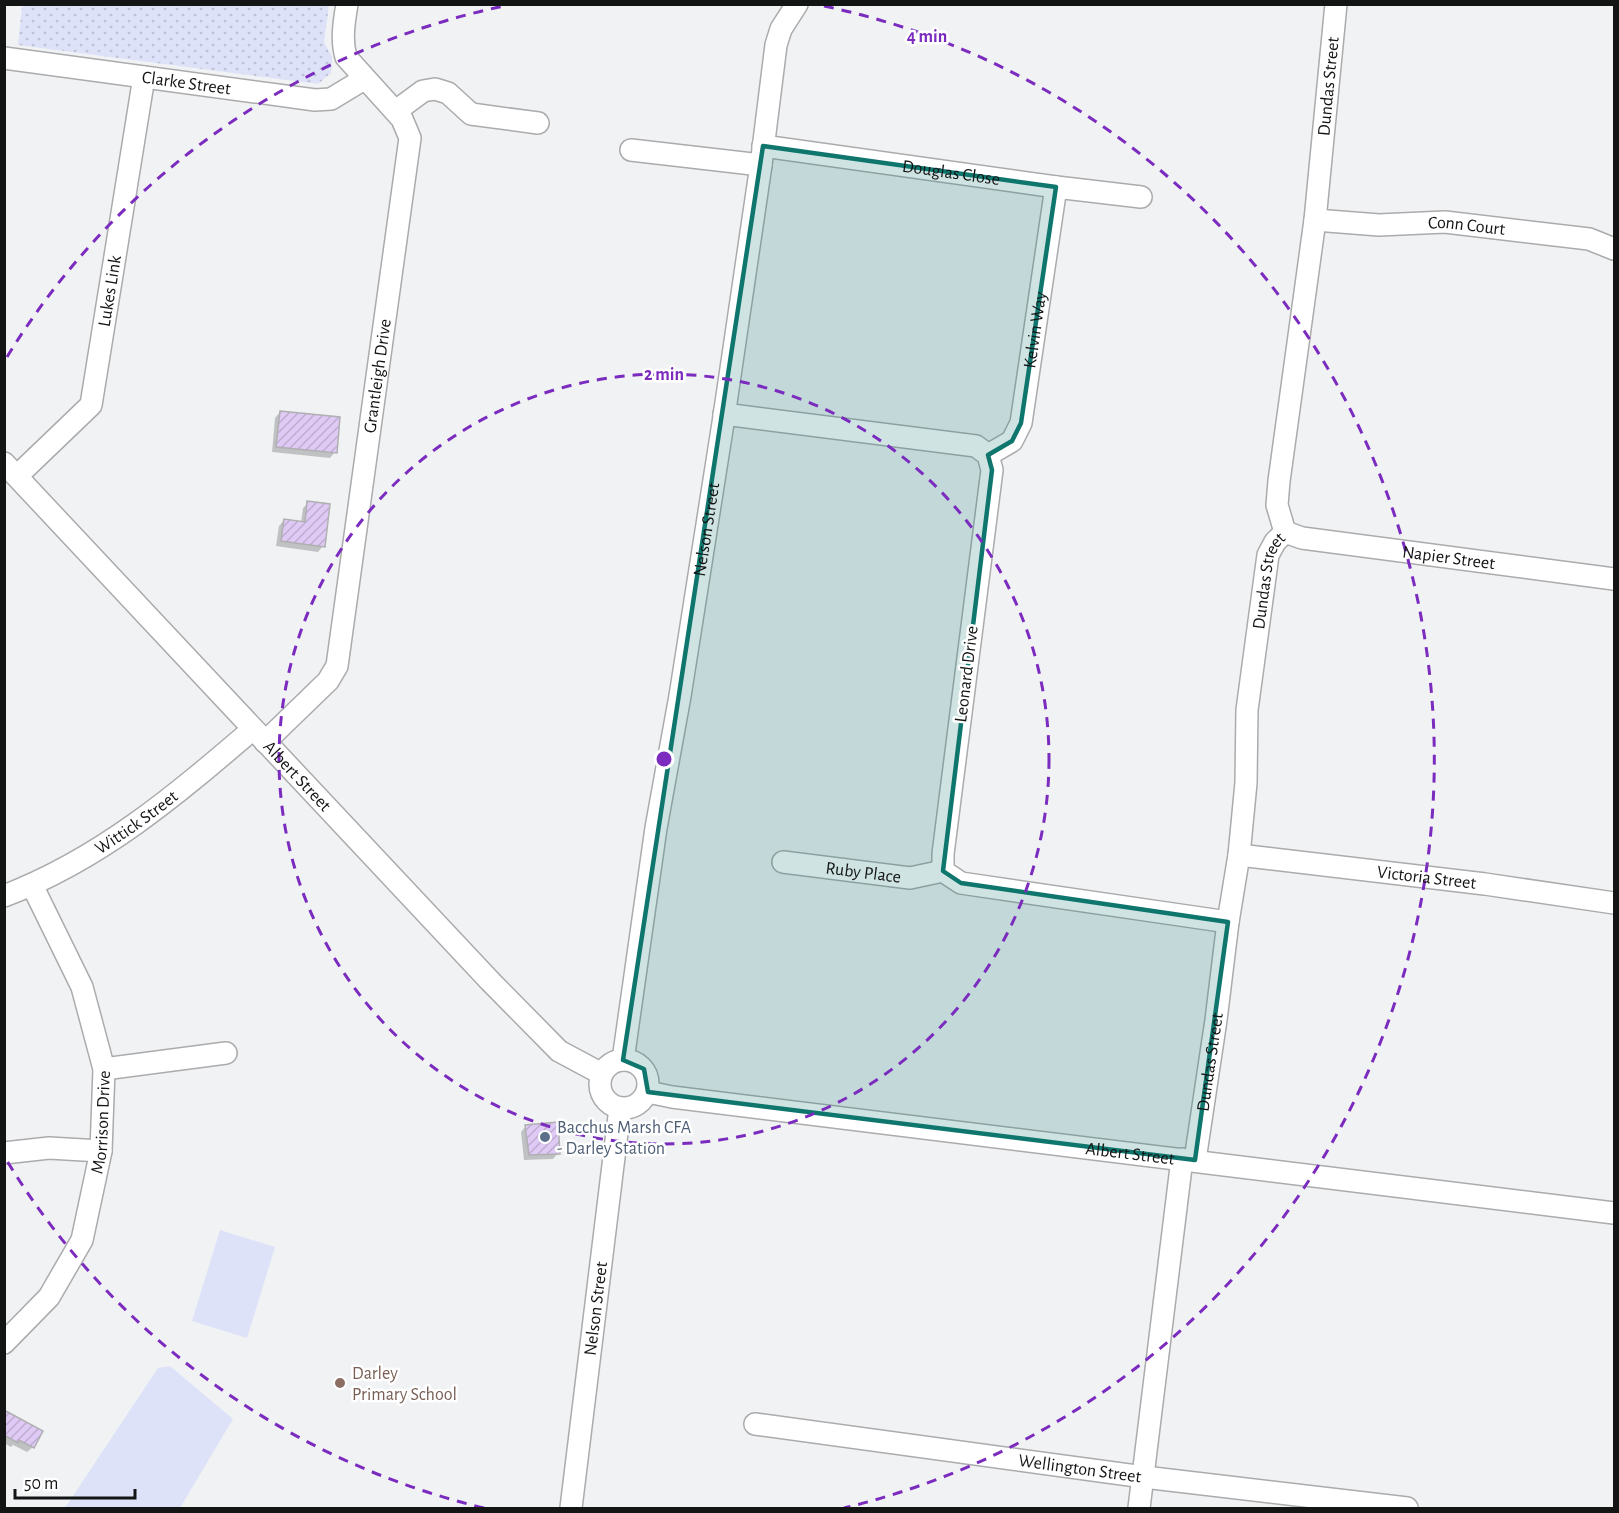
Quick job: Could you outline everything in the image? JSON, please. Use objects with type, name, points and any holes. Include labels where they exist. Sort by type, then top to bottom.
[{"type":"street","name":"Grantleigh Drive","points":[[259,736],[328,681],[338,666],[410,138],[396,111],[346,57],[343,47],[346,4]]},
{"type":"street","name":"Nelson Street","points":[[623,1060],[656,828],[680,696],[724,414],[776,45],[781,29],[797,4]]},
{"type":"street","name":"Dundas Street","points":[[1139,1509],[1189,1159],[1216,1020],[1239,855],[1246,783],[1247,710],[1268,555],[1275,542],[1285,532],[1277,506],[1279,481],[1315,220],[1336,4]]},
{"type":"street","name":"Clarke Street","points":[[4,58],[322,100],[331,99],[364,79]]},
{"type":"street","name":"Lukes Link","points":[[11,469],[91,405],[144,77]]},
{"type":"street","points":[[396,111],[423,91],[435,89],[448,93],[471,114],[538,123]]},
{"type":"street","name":"Douglas Close","points":[[631,150],[762,156],[1141,197]]},
{"type":"street","name":"Kelvin Way","points":[[988,455],[1012,441],[1021,423],[1056,187]]},
{"type":"street","name":"Conn Court","points":[[1315,220],[1379,225],[1445,222],[1589,239],[1614,249]]},
{"type":"street","points":[[724,414],[976,446],[988,455]]},
{"type":"street","name":"Leonard Drive","points":[[943,871],[943,854],[992,470],[988,455]]},
{"type":"street","name":"Albert Street","points":[[11,469],[487,978],[559,1051],[602,1074]]},
{"type":"street","name":"Napier Street","points":[[1285,532],[1314,539],[1614,579]]},
{"type":"street","name":"Wittick Street","points":[[4,896],[32,885],[104,847],[259,736]]},
{"type":"street","name":"Victoria Street","points":[[1239,855],[1485,884],[1614,903]]},
{"type":"street","name":"Ruby Place","points":[[783,862],[910,878],[943,871]]},
{"type":"street","points":[[943,871],[961,883],[1228,922]]},
{"type":"street","name":"Morrison Drive","points":[[4,1343],[49,1297],[82,1240],[101,1151],[104,1069],[82,987],[32,885]]},
{"type":"street","points":[[104,1069],[226,1053]]},
{"type":"street","points":[[631,1061],[644,1069],[648,1077],[648,1092],[637,1105],[629,1108],[612,1105],[600,1089],[602,1074],[614,1062],[631,1061]]},
{"type":"street","name":"Albert Street","points":[[648,1092],[672,1097],[1614,1213]]},
{"type":"street","name":"Nelson Street","points":[[571,1509],[620,1108]]},
{"type":"street","points":[[4,1153],[49,1148],[101,1151]]},
{"type":"street","name":"Wellington Street","points":[[755,1424],[1144,1477],[1407,1509]]},
{"type":"highlighted area","points":[[763,146],[1056,187],[1021,423],[1012,441],[988,455],[992,470],[943,871],[961,883],[1228,922],[1195,1160],[648,1092],[644,1069],[623,1060]]},
{"type":"shaded area","points":[[26,5],[329,5],[324,42],[332,57],[331,73],[318,84],[18,45],[22,7]]},
{"type":"shaded area","points":[[220,1230],[275,1247],[247,1338],[192,1321]]},
{"type":"shaded area","points":[[170,1366],[233,1419],[180,1508],[65,1508],[158,1368]]},
{"type":"building","points":[[280,411],[340,417],[337,453],[276,447]]},
{"type":"building","points":[[307,501],[330,504],[325,547],[281,541],[284,519],[305,522]]},
{"type":"building","points":[[558,1122],[560,1154],[529,1155],[525,1125]]},
{"type":"building","points":[[4,1410],[43,1431],[34,1448],[4,1435]]},
{"type":"place","name":"Bacchus Marsh CFA - Darley Station","points":[[545,1137]]},
{"type":"place","name":"Darley Primary School","points":[[340,1383]]}]
